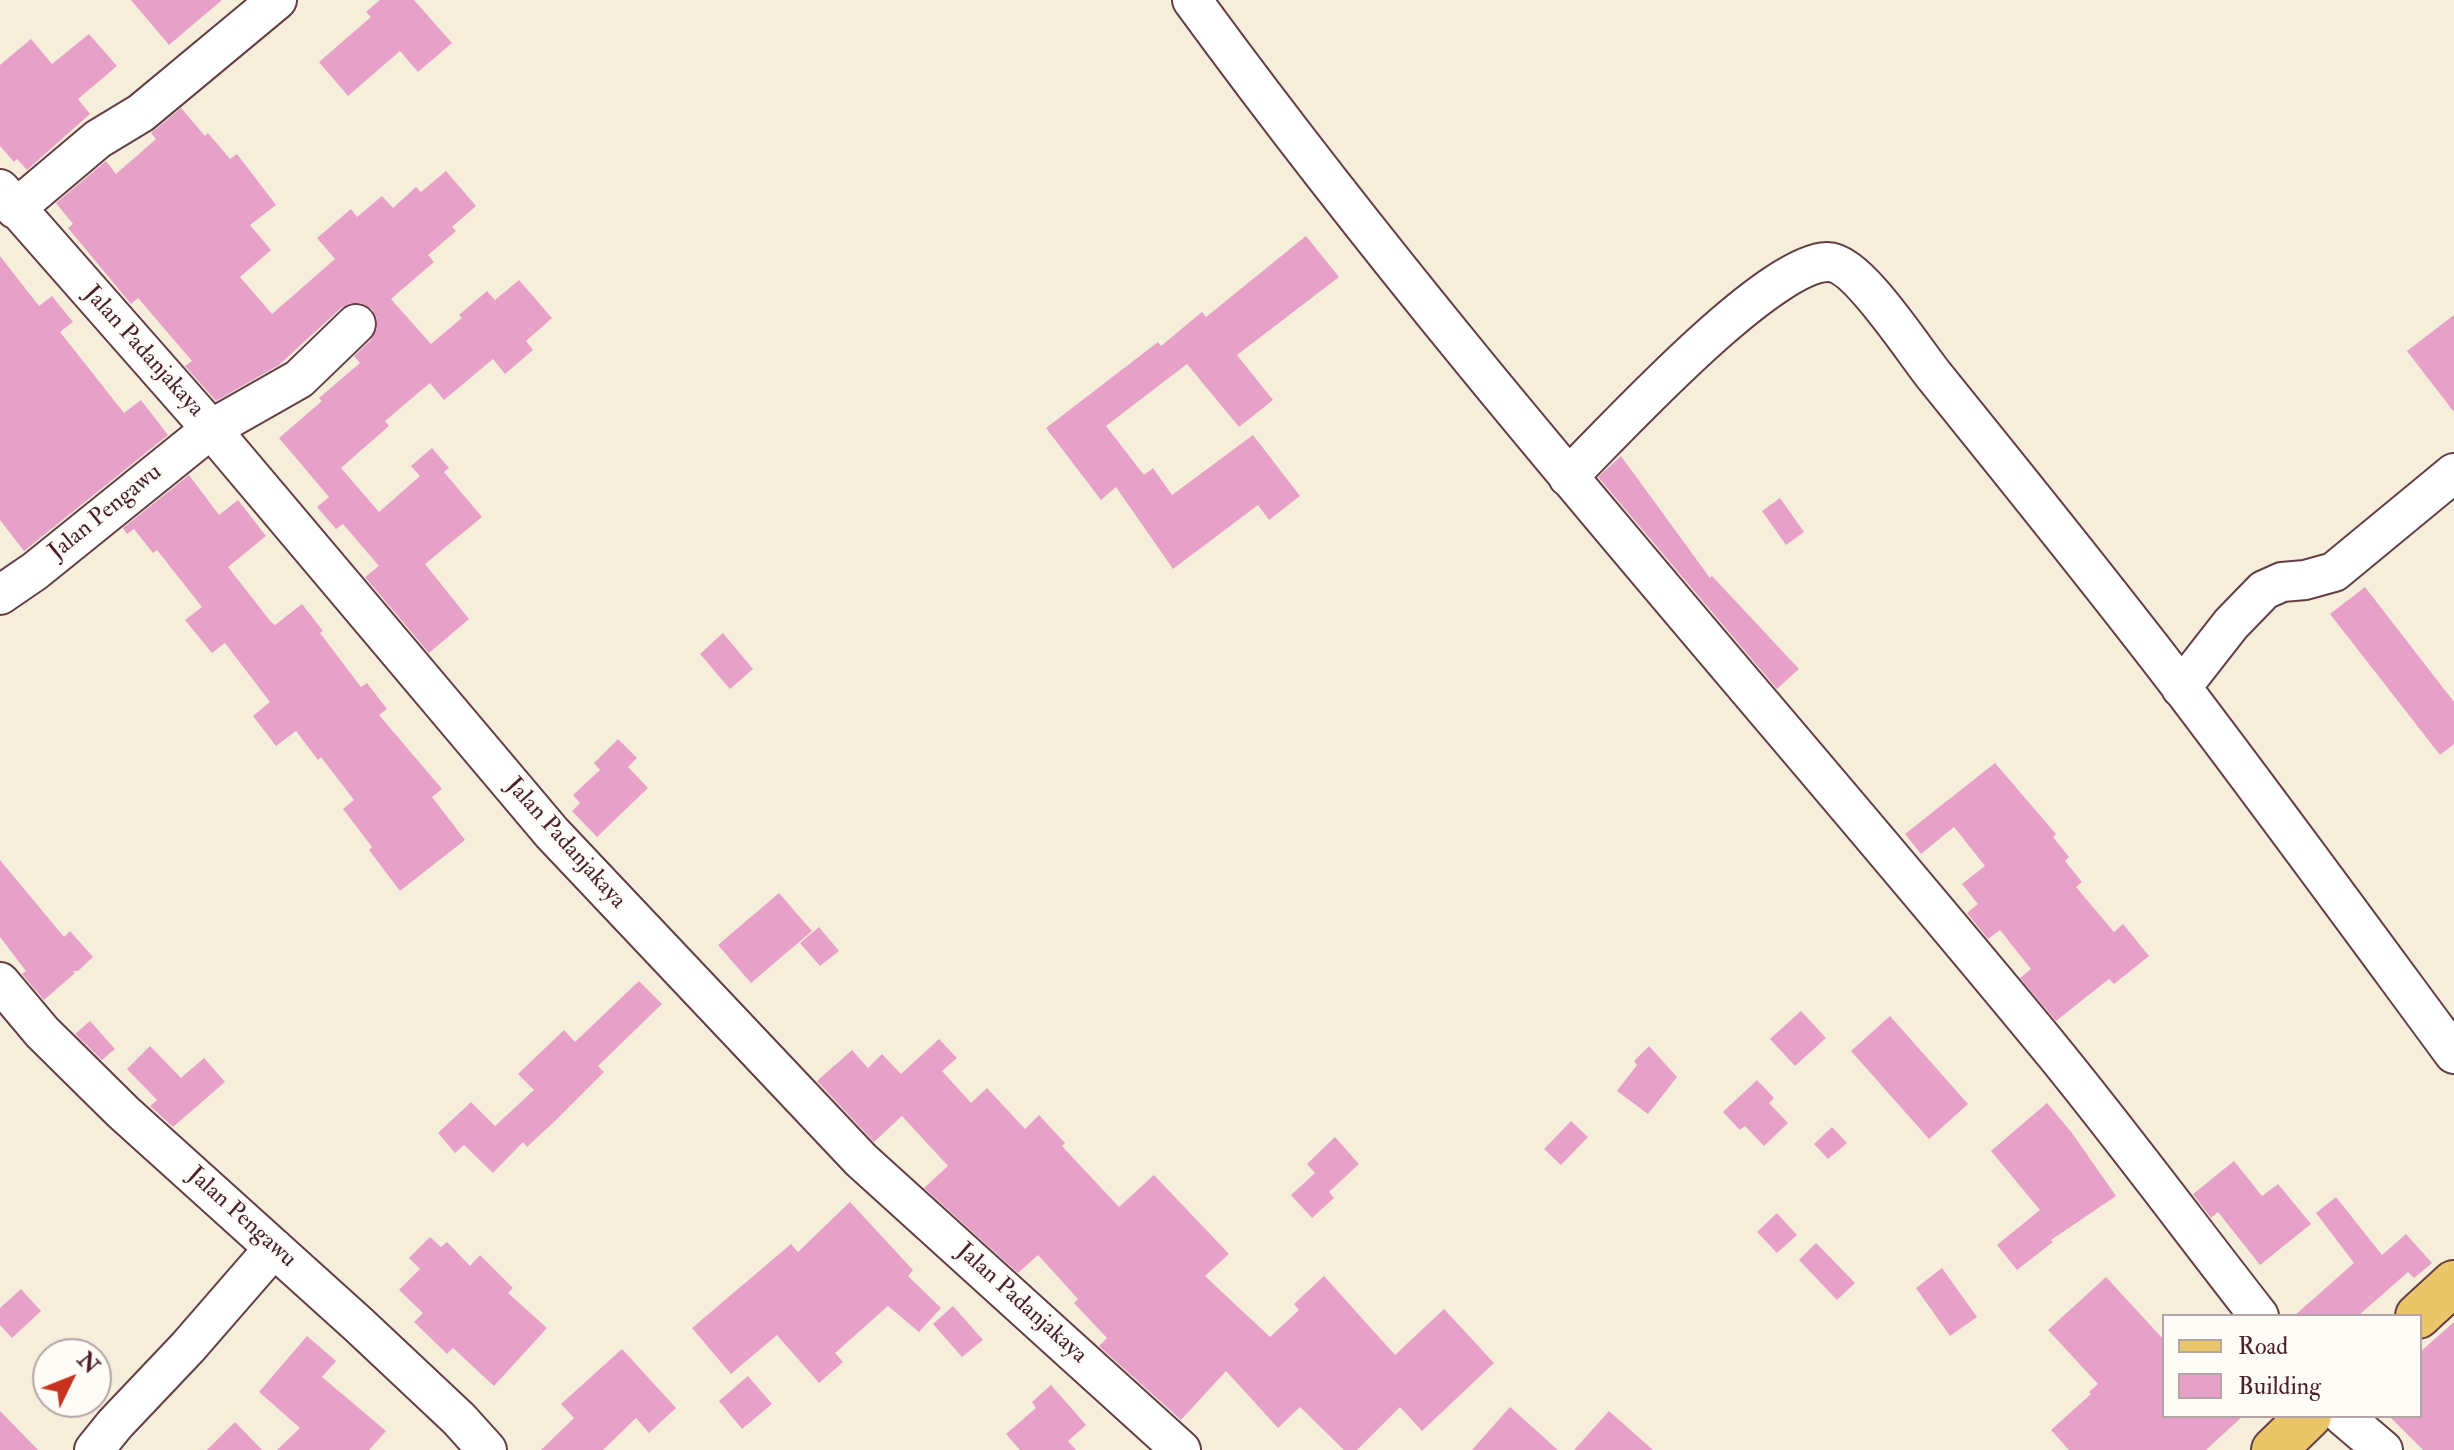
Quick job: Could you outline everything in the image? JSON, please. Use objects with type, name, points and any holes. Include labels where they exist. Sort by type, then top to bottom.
[{"type":"main road","points":[[2420,1314],[2454,1283]]},
{"type":"main road","points":[[2274,1450],[2307,1418]]},
{"type":"street","points":[[8,199],[141,113],[277,0]]},
{"type":"street","points":[[1192,0],[1405,278],[1568,477],[2056,1056],[2257,1314]]},
{"type":"street","name":"Jalan Padanjakaya","points":[[8,199],[211,429],[552,833],[850,1148],[1181,1450]]},
{"type":"street","points":[[1568,477],[1703,343],[1753,301],[1801,269],[1831,261],[1844,265],[1869,290],[2181,688],[2454,1054]]},
{"type":"street","name":"Jalan Pengawu","points":[[0,595],[35,571],[211,429],[299,379],[356,324]]},
{"type":"street","points":[[2181,688],[2243,609],[2264,590],[2282,582],[2334,572],[2454,473]]},
{"type":"street","name":"Jalan Pengawu","points":[[0,982],[42,1032],[123,1112],[459,1419],[487,1450]]},
{"type":"street","points":[[94,1450],[274,1248]]},
{"type":"street","points":[[2345,1418],[2383,1450]]},
{"type":"building","points":[[131,0],[222,0],[169,45]]},
{"type":"building","points":[[380,0],[414,0],[452,43],[418,72],[400,51],[348,96],[319,62],[371,17],[366,12]]},
{"type":"building","points":[[89,34],[117,66],[78,99],[90,114],[27,170],[17,159],[14,162],[0,146],[0,65],[31,39],[52,64]]},
{"type":"building","points":[[181,108],[230,159],[237,154],[276,205],[250,225],[271,250],[240,277],[272,314],[335,259],[317,238],[351,209],[357,217],[382,196],[393,208],[416,187],[421,192],[446,171],[476,206],[452,227],[456,231],[428,255],[434,262],[391,299],[431,344],[462,318],[459,315],[487,291],[495,300],[519,280],[552,318],[526,341],[533,350],[505,374],[493,359],[444,400],[430,383],[385,421],[389,426],[341,468],[379,512],[420,476],[411,466],[432,448],[449,468],[444,472],[482,517],[425,564],[469,619],[429,653],[365,577],[379,566],[343,524],[336,529],[317,507],[329,497],[279,438],[360,363],[354,356],[371,340],[377,329],[377,319],[372,309],[361,303],[351,303],[341,308],[279,365],[216,401],[185,366],[192,361],[138,298],[131,304],[68,228],[73,224],[56,203],[106,161],[116,174],[156,139],[151,133]]},
{"type":"building","points":[[1306,236],[1339,277],[1237,355],[1273,400],[1239,427],[1187,364],[1106,426],[1144,475],[1153,468],[1172,495],[1253,435],[1300,496],[1269,520],[1258,505],[1173,569],[1116,487],[1101,500],[1046,428],[1158,342],[1161,346],[1202,312],[1206,317]]},
{"type":"building","points":[[0,256],[39,306],[52,296],[73,322],[60,332],[124,413],[141,400],[168,435],[24,551],[0,520]]},
{"type":"building","points":[[2454,315],[2454,412],[2407,351]]},
{"type":"building","points":[[1621,456],[1710,578],[1712,576],[1799,669],[1777,689],[1598,477]]},
{"type":"building","points":[[189,475],[219,515],[238,500],[266,536],[228,567],[271,622],[275,625],[302,604],[361,687],[367,683],[387,709],[379,715],[442,789],[432,797],[465,840],[400,891],[343,809],[354,800],[321,757],[318,760],[296,731],[276,746],[253,716],[270,702],[225,643],[212,653],[185,620],[202,607],[157,550],[153,553],[134,529],[127,534],[123,528]]},
{"type":"building","points":[[1780,498],[1804,532],[1786,545],[1762,511]]},
{"type":"building","points":[[2365,587],[2454,702],[2454,744],[2440,755],[2330,614]]},
{"type":"building","points":[[723,633],[753,669],[730,689],[700,654]]},
{"type":"building","points":[[618,739],[637,758],[628,767],[648,788],[597,837],[572,811],[580,803],[573,795],[600,770],[594,763]]},
{"type":"building","points":[[1995,763],[2056,834],[2053,837],[2069,857],[2065,861],[2082,882],[2076,887],[2114,932],[2123,924],[2149,956],[2114,984],[2109,979],[2056,1021],[2020,978],[2031,969],[2000,930],[1988,939],[1967,913],[1978,904],[1962,884],[1985,866],[1954,827],[1921,854],[1905,834]]},
{"type":"building","points":[[0,860],[64,937],[70,931],[93,957],[78,971],[73,971],[75,973],[44,1000],[22,974],[26,971],[0,937]]},
{"type":"building","points":[[779,893],[812,931],[751,983],[718,945]]},
{"type":"building","points":[[819,927],[839,951],[820,966],[800,943]]},
{"type":"building","points":[[639,981],[662,1004],[598,1066],[604,1072],[554,1122],[527,1147],[523,1142],[493,1173],[464,1145],[455,1153],[438,1133],[471,1102],[495,1126],[534,1090],[518,1074],[564,1030],[575,1042]]},
{"type":"building","points":[[1801,1011],[1826,1038],[1795,1066],[1770,1039]]},
{"type":"building","points":[[1890,1016],[1968,1104],[1929,1139],[1851,1051]]},
{"type":"building","points":[[90,1021],[115,1049],[102,1060],[75,1034]]},
{"type":"building","points":[[939,1039],[957,1058],[942,1071],[971,1103],[987,1088],[1025,1129],[1039,1115],[1065,1143],[1062,1146],[1119,1207],[1154,1175],[1229,1254],[1205,1276],[1270,1337],[1299,1310],[1294,1304],[1324,1276],[1395,1355],[1444,1309],[1494,1363],[1422,1431],[1400,1407],[1357,1450],[1344,1450],[1300,1407],[1278,1428],[1226,1371],[1181,1420],[1099,1346],[1107,1338],[1074,1303],[1078,1299],[1038,1255],[1018,1273],[924,1188],[948,1166],[902,1116],[874,1142],[817,1081],[852,1050],[868,1068],[882,1054],[901,1074]]},
{"type":"building","points":[[150,1046],[181,1078],[204,1058],[225,1082],[173,1127],[150,1106],[157,1100],[127,1069]]},
{"type":"building","points":[[1649,1046],[1677,1077],[1648,1114],[1617,1091],[1637,1065],[1634,1061]]},
{"type":"building","points":[[1757,1080],[1774,1098],[1769,1103],[1788,1123],[1764,1146],[1745,1126],[1740,1130],[1723,1112]]},
{"type":"building","points":[[2047,1103],[2116,1196],[2051,1240],[2053,1242],[2017,1270],[1997,1245],[2040,1210],[1991,1151]]},
{"type":"building","points":[[1571,1121],[1588,1137],[1561,1165],[1544,1149]]},
{"type":"building","points":[[1832,1127],[1847,1143],[1828,1159],[1814,1144]]},
{"type":"building","points":[[1335,1137],[1359,1164],[1329,1192],[1334,1198],[1312,1218],[1291,1195],[1315,1173],[1307,1164]]},
{"type":"building","points":[[2234,1161],[2262,1196],[2278,1184],[2311,1224],[2260,1265],[2218,1212],[2211,1218],[2193,1194]]},
{"type":"building","points":[[2336,1197],[2382,1255],[2406,1234],[2432,1263],[2414,1278],[2408,1272],[2360,1314],[2296,1314],[2354,1263],[2316,1213]]},
{"type":"building","points":[[850,1202],[913,1270],[908,1276],[941,1308],[919,1332],[888,1306],[835,1353],[843,1362],[819,1383],[777,1335],[731,1374],[692,1328],[791,1244],[798,1252]]},
{"type":"building","points":[[1777,1213],[1797,1235],[1777,1253],[1757,1232]]},
{"type":"building","points":[[430,1237],[441,1247],[447,1242],[470,1266],[480,1255],[513,1288],[508,1293],[547,1328],[494,1386],[453,1348],[447,1354],[414,1322],[423,1313],[399,1290],[420,1269],[409,1258]]},
{"type":"building","points":[[1816,1243],[1855,1283],[1837,1300],[1799,1260]]},
{"type":"building","points":[[1942,1268],[1977,1317],[1950,1336],[1916,1288]]},
{"type":"building","points":[[2106,1277],[2162,1338],[2162,1418],[2241,1418],[2206,1450],[2069,1450],[2051,1430],[2098,1384],[2048,1330]]},
{"type":"building","points":[[21,1289],[41,1311],[12,1338],[0,1325],[0,1308]]},
{"type":"building","points":[[953,1306],[983,1340],[962,1357],[933,1324]]},
{"type":"building","points":[[2454,1322],[2454,1450],[2423,1450],[2391,1418],[2422,1418],[2422,1350]]},
{"type":"building","points":[[307,1336],[336,1361],[322,1377],[386,1431],[369,1450],[277,1450],[300,1428],[259,1392]]},
{"type":"building","points":[[622,1349],[676,1408],[649,1433],[636,1418],[603,1450],[541,1450],[574,1418],[561,1404]]},
{"type":"building","points":[[748,1376],[772,1404],[742,1429],[719,1401]]},
{"type":"building","points":[[1051,1385],[1086,1425],[1068,1441],[1076,1450],[1020,1450],[1006,1434],[1036,1408],[1032,1402]]},
{"type":"building","points":[[1510,1407],[1558,1450],[1472,1450]]},
{"type":"building","points":[[0,1411],[38,1450],[0,1450]]},
{"type":"building","points":[[1609,1411],[1653,1450],[1574,1450]]},
{"type":"building","points":[[235,1422],[262,1450],[207,1450]]}]
